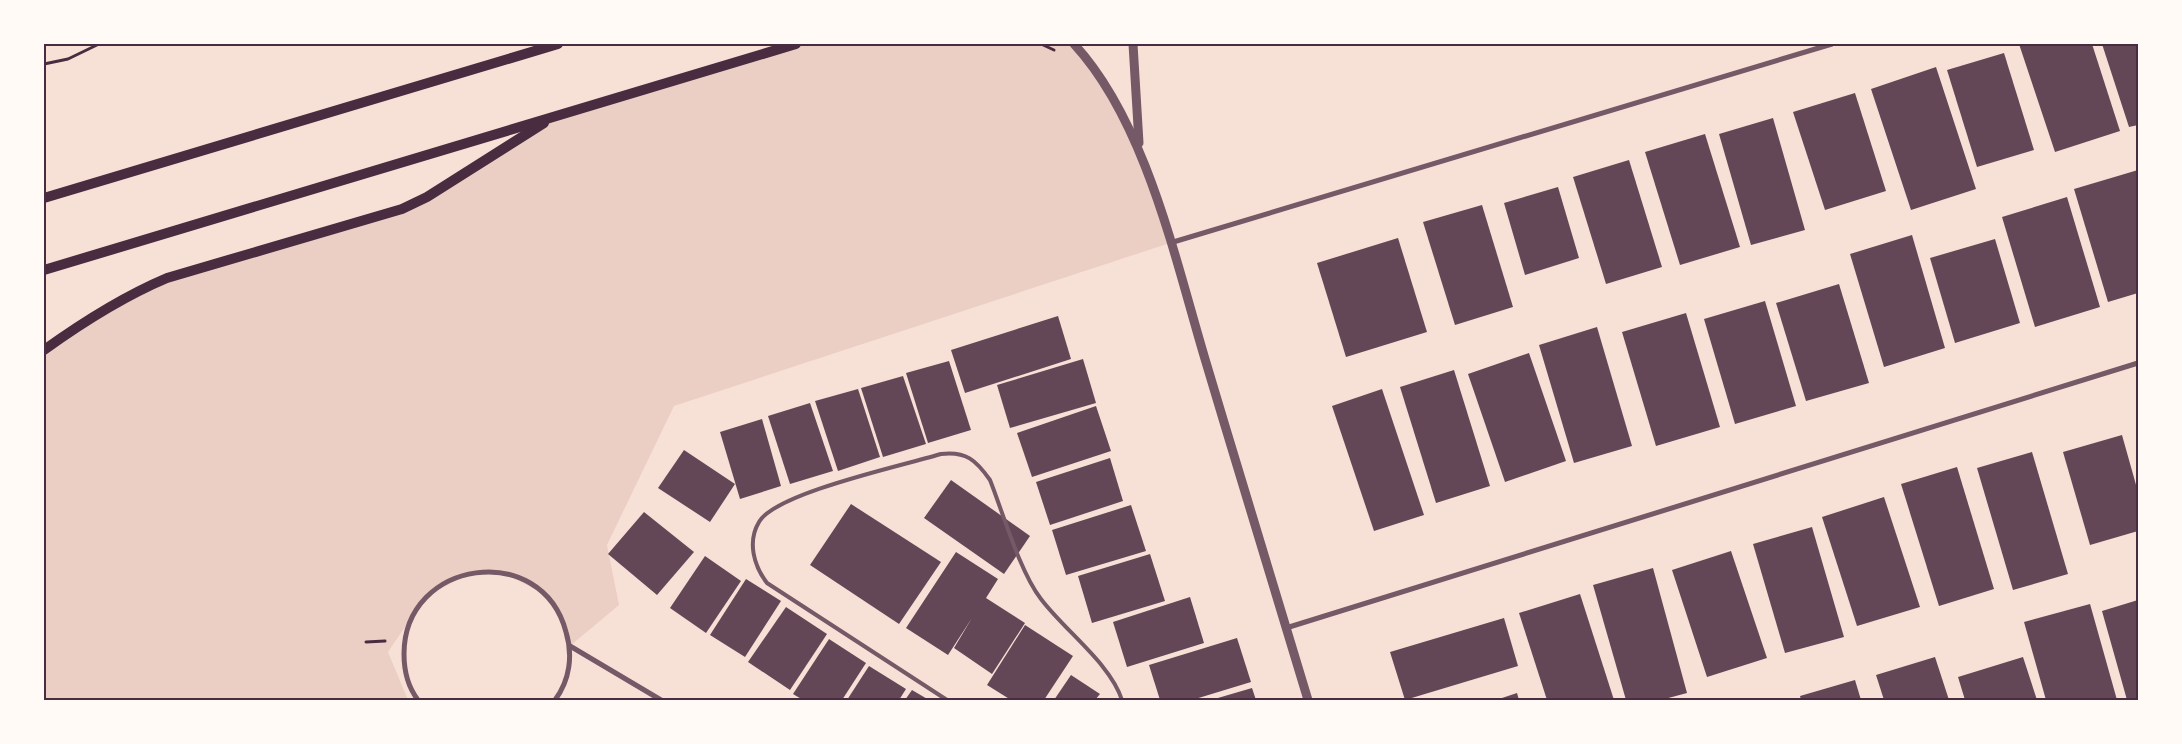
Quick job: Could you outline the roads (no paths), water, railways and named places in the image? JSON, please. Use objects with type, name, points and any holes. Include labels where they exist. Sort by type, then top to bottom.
[{"type":"main road","points":[[44,198],[558,44]]},
{"type":"main road","points":[[44,270],[796,44]]},
{"type":"main road","points":[[44,350],[90,317],[122,298],[167,278],[402,209],[427,197],[555,116]]},
{"type":"street","points":[[1074,44],[1106,86],[1139,148],[1170,244],[1308,700]]},
{"type":"street","points":[[1133,44],[1139,148]]},
{"type":"street","points":[[1170,244],[1832,44]]},
{"type":"street","points":[[1286,628],[2138,363]]},
{"type":"street","points":[[418,700],[411,691],[404,666],[404,641],[411,618],[426,596],[447,580],[473,572],[500,572],[526,580],[548,596],[563,619],[570,646],[569,670],[560,693],[555,700]]},
{"type":"street","points":[[570,646],[661,700]]},
{"type":"lane","points":[[947,700],[766,583],[756,569],[753,553],[753,536],[759,521],[774,509],[797,496],[941,454],[956,452],[967,456],[980,466],[990,480],[1030,580],[1040,598],[1108,673],[1122,700]]}]
